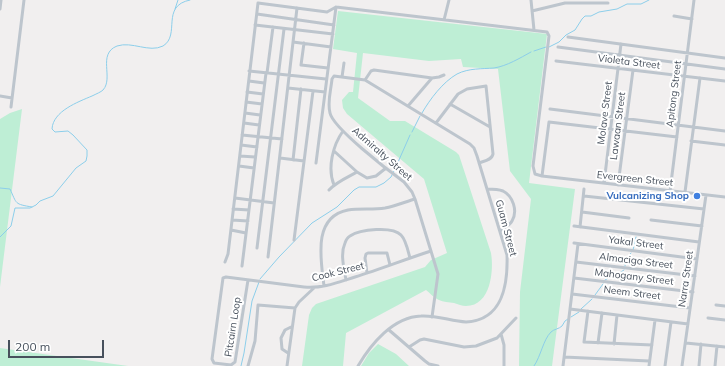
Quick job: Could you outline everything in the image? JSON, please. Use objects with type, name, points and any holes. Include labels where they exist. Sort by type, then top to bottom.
[{"type":"street","points":[[0,9],[1,0]]},
{"type":"street","points":[[11,107],[24,0]]},
{"type":"street","points":[[444,20],[449,0]]},
{"type":"street","points":[[531,0],[534,30]]},
{"type":"street","name":"Apitong Street","points":[[670,191],[694,0]]},
{"type":"street","points":[[532,11],[565,2],[608,3]]},
{"type":"street","points":[[225,262],[228,258],[258,3],[326,12],[336,7],[547,32],[549,36],[533,166],[534,173],[542,176],[549,122],[677,137]]},
{"type":"street","points":[[316,163],[336,7]]},
{"type":"street","points":[[268,257],[297,8]]},
{"type":"street","points":[[257,14],[334,24]]},
{"type":"street","points":[[674,16],[692,19]]},
{"type":"street","points":[[255,25],[332,34]]},
{"type":"street","points":[[242,266],[264,83],[273,28]]},
{"type":"street","points":[[257,248],[284,29]]},
{"type":"street","points":[[568,38],[688,52],[725,58]]},
{"type":"street","points":[[293,42],[331,47]]},
{"type":"street","points":[[304,44],[301,65],[328,68]]},
{"type":"street","name":"Molave Street","points":[[604,183],[621,44]]},
{"type":"street","points":[[558,47],[725,69]]},
{"type":"street","name":"Violeta Street","points":[[556,61],[725,81]]},
{"type":"street","points":[[342,77],[344,63]]},
{"type":"street","points":[[365,80],[374,70],[432,78],[444,75]]},
{"type":"street","name":"Lawaan Street","points":[[618,185],[633,70]]},
{"type":"street","points":[[250,71],[326,79]]},
{"type":"street","name":"Guam Street","points":[[334,76],[365,80],[470,144],[474,148],[507,254],[503,294],[495,310],[473,322],[458,322],[425,316],[414,317],[398,323],[388,330],[373,345],[358,366]]},
{"type":"street","name":"Admiralty Street","points":[[334,76],[330,99],[330,114],[334,121],[343,131],[408,187],[414,199],[438,269],[438,279],[432,317]]},
{"type":"street","points":[[408,106],[432,78]]},
{"type":"street","points":[[684,192],[700,78]]},
{"type":"street","points":[[249,81],[264,83]]},
{"type":"street","points":[[436,123],[458,94],[462,91],[486,86],[492,156],[489,159],[479,163]]},
{"type":"street","points":[[288,88],[325,92]]},
{"type":"street","points":[[293,160],[301,89]]},
{"type":"street","points":[[294,240],[313,91]]},
{"type":"street","points":[[247,92],[263,94]]},
{"type":"street","points":[[0,96],[12,98]]},
{"type":"street","points":[[246,102],[262,104]]},
{"type":"street","points":[[450,104],[490,127]]},
{"type":"street","points":[[550,109],[725,131]]},
{"type":"street","points":[[245,113],[260,115]]},
{"type":"street","points":[[244,123],[259,125]]},
{"type":"street","points":[[334,185],[331,172],[334,151],[337,141],[343,131]]},
{"type":"street","points":[[242,135],[282,139]]},
{"type":"street","points":[[691,141],[725,144]]},
{"type":"street","points":[[241,145],[256,147]]},
{"type":"street","points":[[334,151],[357,172],[367,178],[376,176],[386,168]]},
{"type":"street","points":[[240,156],[255,158]]},
{"type":"street","points":[[280,158],[304,161]]},
{"type":"street","points":[[238,166],[254,168]]},
{"type":"street","points":[[329,190],[334,185],[357,172]]},
{"type":"street","name":"Evergreen Street","points":[[542,176],[725,197]]},
{"type":"street","points":[[487,189],[502,191],[508,196],[514,205],[515,214],[512,222],[500,231]]},
{"type":"street","points":[[580,227],[584,190]]},
{"type":"street","name":"Narra Street","points":[[682,366],[706,195]]},
{"type":"street","points":[[584,196],[704,210]]},
{"type":"street","points":[[235,198],[274,203]]},
{"type":"street","points":[[324,286],[321,242],[326,226],[333,216],[348,210],[386,208],[414,199]]},
{"type":"street","points":[[234,209],[249,210]]},
{"type":"street","points":[[582,212],[629,218]]},
{"type":"street","points":[[232,220],[248,221]]},
{"type":"street","points":[[651,220],[702,226]]},
{"type":"street","points":[[574,226],[700,242]]},
{"type":"street","points":[[231,230],[246,233]]},
{"type":"street","points":[[346,280],[343,261],[343,248],[350,236],[359,232],[381,230],[396,232],[402,236],[410,258]]},
{"type":"street","name":"Yakal Street","points":[[574,244],[697,259]]},
{"type":"street","points":[[563,366],[578,244]]},
{"type":"street","name":"Cook Street","points":[[223,278],[315,287],[324,286],[431,251]]},
{"type":"street","points":[[367,273],[365,258],[366,254],[368,253],[387,253],[390,265]]},
{"type":"street","name":"Almaciga Street","points":[[576,262],[695,276]]},
{"type":"street","name":"Pitcairn Loop","points":[[223,278],[212,360],[215,363],[230,365],[234,364],[237,358],[248,280]]},
{"type":"street","name":"Mahogany Street","points":[[574,278],[692,292]]},
{"type":"street","points":[[287,366],[291,327],[295,308],[299,302],[315,287]]},
{"type":"street","name":"Neem Street","points":[[572,294],[690,308]]},
{"type":"street","points":[[248,366],[255,341],[258,305],[295,308]]},
{"type":"street","points":[[716,305],[725,306]]},
{"type":"street","points":[[570,309],[688,324]]},
{"type":"street","points":[[588,311],[584,342],[652,345]]},
{"type":"street","points":[[598,343],[602,313]]},
{"type":"street","points":[[614,344],[617,315]]},
{"type":"street","points":[[409,347],[424,339],[470,347],[491,341],[502,334],[516,318]]},
{"type":"street","points":[[708,318],[725,320]]},
{"type":"street","points":[[649,366],[655,320]]},
{"type":"street","points":[[665,366],[671,322]]},
{"type":"street","points":[[288,353],[282,349],[281,338],[285,330],[291,327]]},
{"type":"street","points":[[388,330],[429,364],[438,366]]},
{"type":"street","points":[[502,334],[504,345],[504,366]]},
{"type":"street","points":[[686,343],[725,347]]},
{"type":"street","points":[[699,366],[701,344]]},
{"type":"street","points":[[715,366],[717,346]]},
{"type":"street","points":[[564,357],[650,361]]},
{"type":"green space","points":[[338,11],[547,34],[529,183],[575,189],[552,366],[519,366],[520,292],[531,199],[510,171],[498,69],[463,67],[461,59],[429,61],[363,53],[358,98],[390,121],[405,121],[459,155],[491,253],[491,277],[486,294],[481,300],[474,304],[464,306],[441,301],[426,290],[346,333],[343,366],[302,366],[309,315],[312,308],[316,304],[425,267],[431,260],[447,253],[424,179],[347,114],[343,108],[342,100],[349,92],[353,92],[357,53],[333,49]]},
{"type":"green space","points":[[22,109],[0,287],[0,119],[10,113]]},
{"type":"green space","points":[[378,344],[396,354],[409,366],[361,366],[369,353]]},
{"type":"green space","points":[[0,348],[128,366],[0,366]]},
{"type":"waterway","points":[[175,9],[178,0]]},
{"type":"waterway","points":[[0,237],[11,226],[15,208],[30,208],[40,201],[53,196],[76,168],[86,161],[87,150],[73,135],[68,131],[55,132],[52,129],[53,123],[61,112],[103,90],[107,79],[108,55],[111,50],[117,46],[129,45],[146,48],[158,48],[163,46],[171,35],[173,14],[176,8],[181,3],[190,0]]},
{"type":"waterway","points":[[549,47],[559,42],[566,35],[575,30],[585,16],[591,16],[599,12],[617,9],[627,4],[641,4],[649,0]]},
{"type":"waterway","points":[[534,51],[546,47]]},
{"type":"waterway","points":[[422,113],[437,91],[457,74],[471,70],[504,66],[531,52]]},
{"type":"waterway","points":[[412,132],[420,116]]},
{"type":"waterway","points":[[260,279],[312,223],[337,207],[354,190],[359,187],[376,187],[391,177],[410,135]]},
{"type":"waterway","points":[[0,188],[10,189],[14,198],[19,204],[32,207]]},
{"type":"waterway","points":[[633,250],[636,237]]},
{"type":"waterway","points":[[625,266],[626,259],[631,253]]},
{"type":"waterway","points":[[605,280],[624,270]]},
{"type":"waterway","points":[[241,366],[252,301],[259,282]]},
{"type":"waterway","points":[[595,295],[603,284]]},
{"type":"waterway","points":[[581,309],[592,299]]},
{"type":"waterway","points":[[571,317],[579,312]]},
{"type":"waterway","points":[[534,366],[548,335],[552,331],[562,326],[568,319]]},
{"type":"place","name":"Vulcanizing Shop","points":[[697,196]]}]
